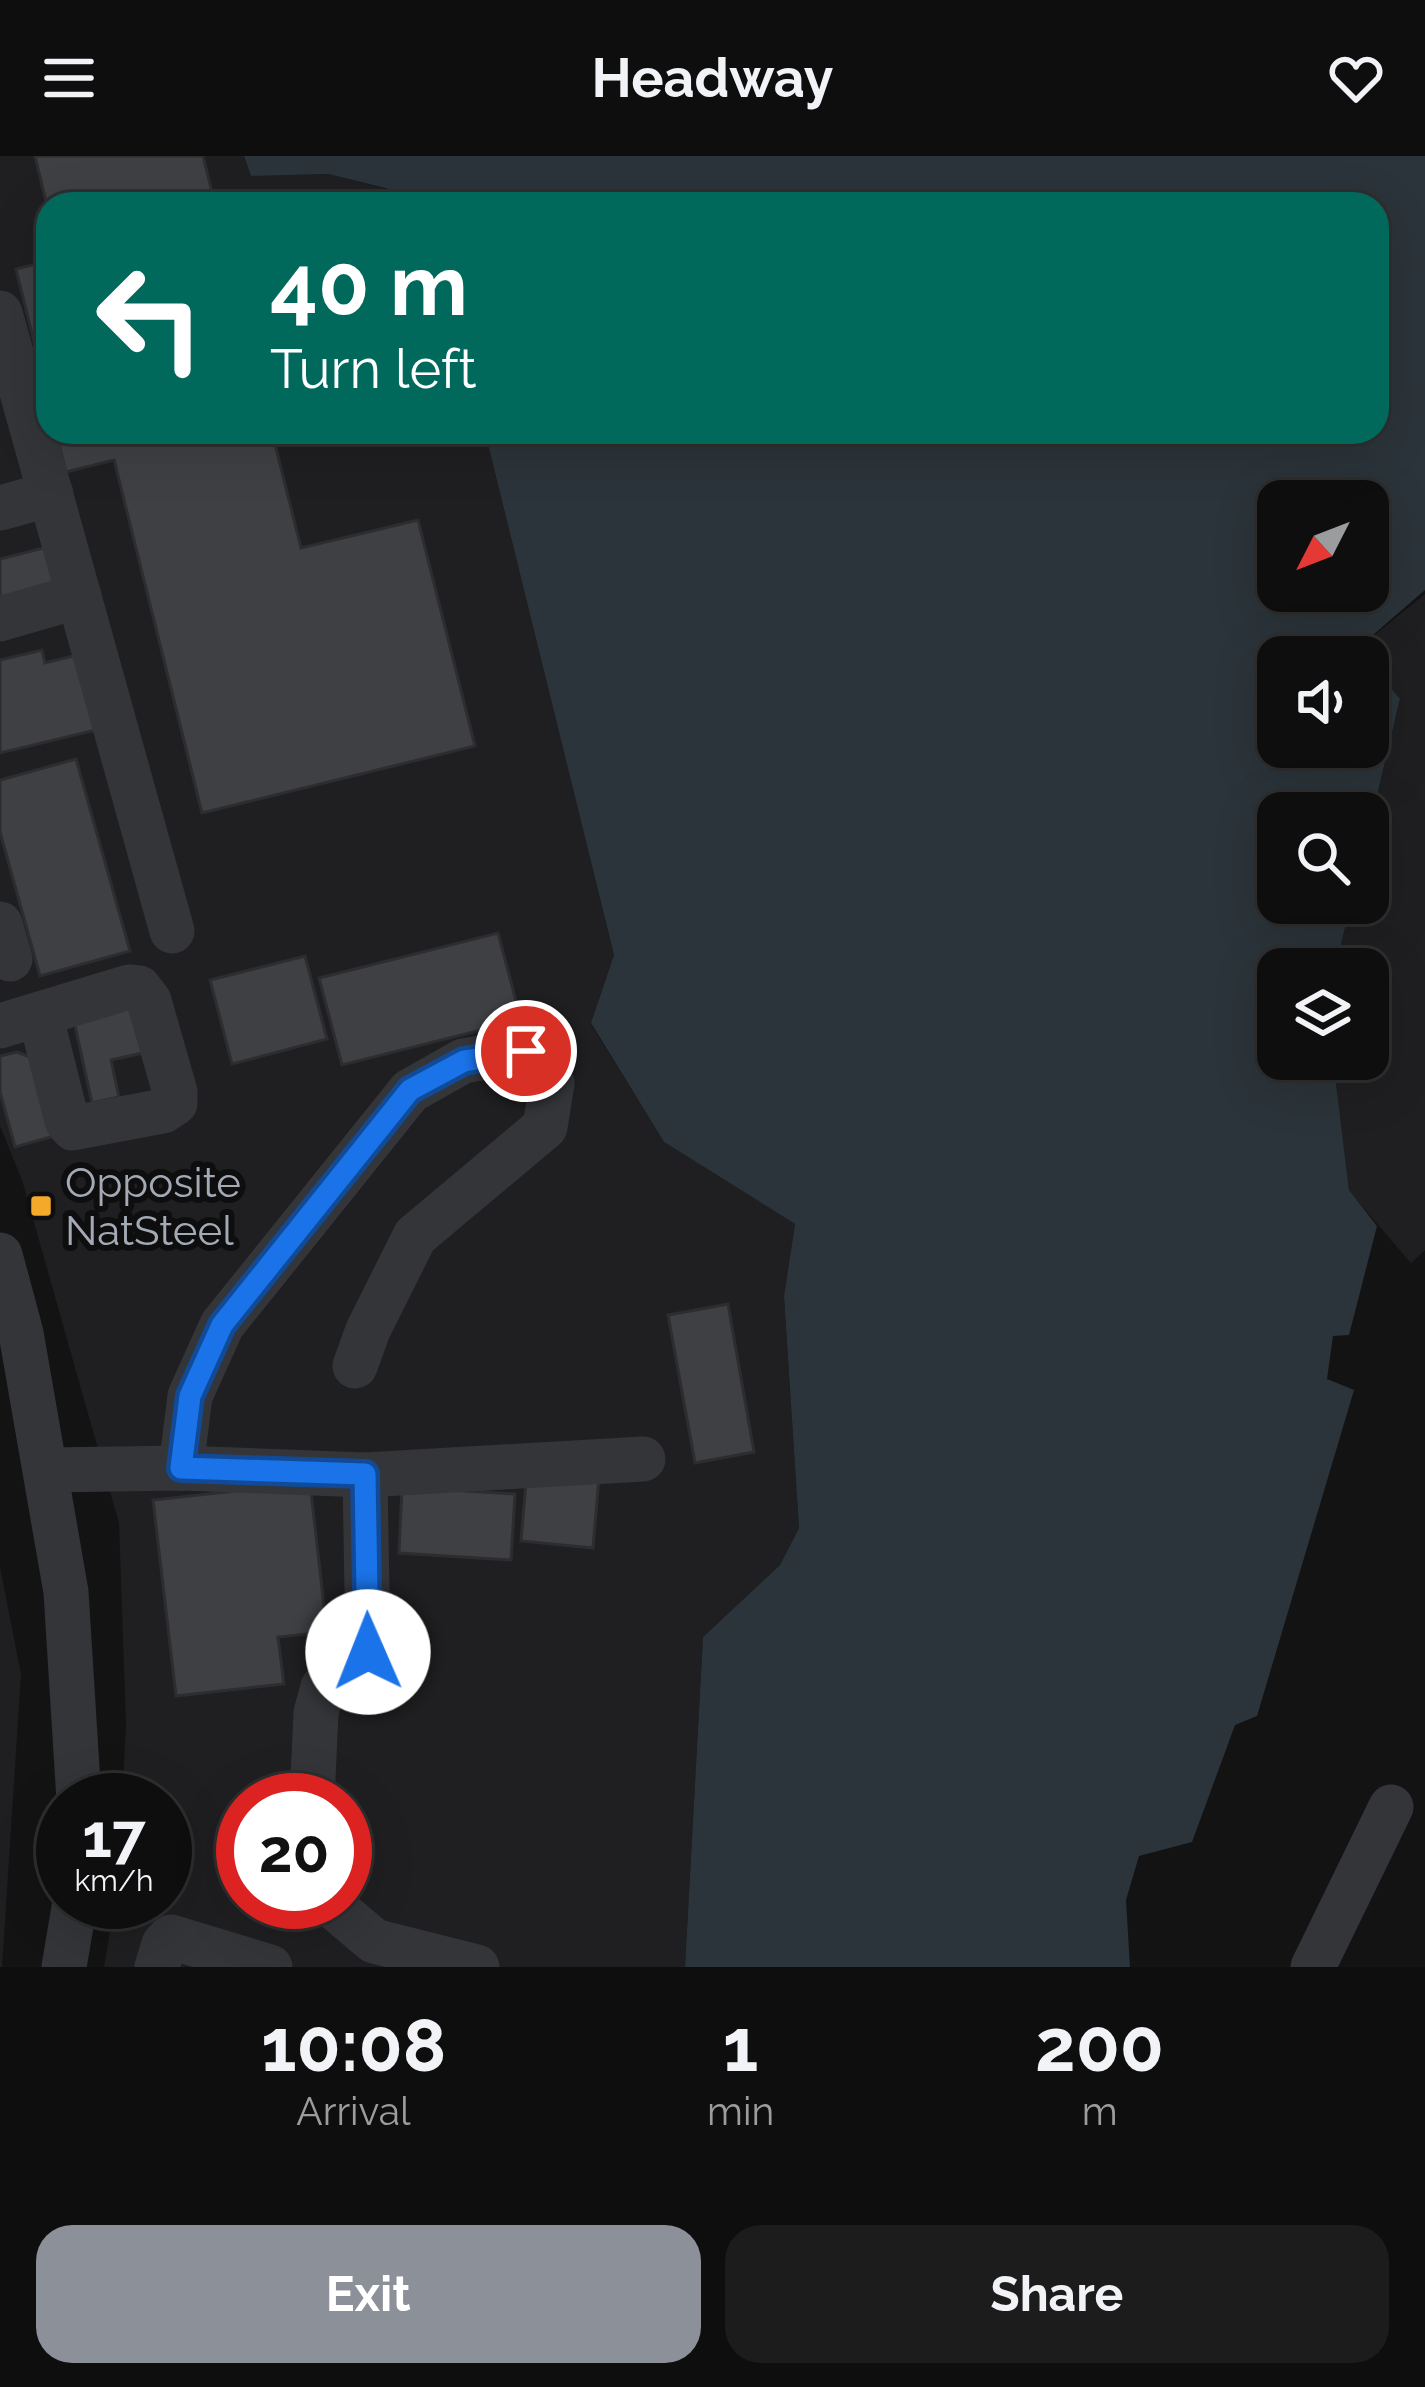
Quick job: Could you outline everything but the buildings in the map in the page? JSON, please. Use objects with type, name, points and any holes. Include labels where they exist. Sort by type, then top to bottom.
[{"type":"lane","points":[[0,313],[36,441]]},
{"type":"lane","points":[[37,444],[172,931]]},
{"type":"lane","points":[[0,508],[51,494]]},
{"type":"lane","points":[[0,619],[79,596]]},
{"type":"lane","points":[[181,1468],[190,1396],[222,1325],[410,1090],[464,1061],[526,1051],[552,1083],[545,1127],[415,1237],[355,1366]]},
{"type":"lane","points":[[0,1255],[7,1308],[48,1470],[66,1592],[77,1773]]},
{"type":"lane","points":[[48,1470],[181,1468],[365,1474],[643,1459]]},
{"type":"lane","points":[[314,1773],[316,1714],[323,1687],[368,1652],[365,1474]]},
{"type":"lane","points":[[1313,1967],[1391,1807]]},
{"type":"lane","points":[[64,1967],[70,1929]]},
{"type":"lane","points":[[360,1929],[374,1941],[477,1967]]},
{"type":"lane","points":[[157,1967],[171,1937],[270,1967]]},
{"type":"shaded area","points":[[0,156],[244,156],[251,176],[328,174],[398,192],[36,192],[36,444],[488,444],[614,955],[591,1024],[664,1142],[795,1224],[784,1296],[799,1528],[780,1565],[703,1637],[685,1967],[104,1967],[110,1929],[192,1929],[192,1773],[123,1773],[119,1523],[22,1180],[0,1126]]},
{"type":"shaded area","points":[[244,156],[1425,156],[1425,590],[1372,636],[1257,636],[1257,768],[1384,768],[1378,792],[1257,792],[1257,924],[1346,924],[1340,948],[1257,948],[1257,1080],[1336,1080],[1349,1190],[1377,1226],[1349,1335],[1333,1336],[1327,1379],[1354,1390],[1257,1716],[1235,1725],[1192,1842],[1139,1856],[1126,1900],[1130,1967],[685,1967],[703,1637],[780,1565],[799,1528],[784,1296],[795,1224],[664,1142],[591,1023],[614,955],[488,444],[1389,444],[1389,192],[401,192],[328,174],[251,176]]},
{"type":"shaded area","points":[[1425,594],[1425,1250],[1411,1263],[1349,1191],[1336,1080],[1389,1080],[1389,948],[1340,948],[1346,924],[1389,924],[1389,792],[1378,792],[1384,768],[1389,768],[1400,700],[1389,687],[1389,636],[1373,636]]},
{"type":"shaded area","points":[[1389,686],[1400,699],[1389,745]]},
{"type":"shaded area","points":[[0,1567],[21,1674],[2,1967],[0,1967]]},
{"type":"place","name":"Opposite NatSteel","points":[[41,1206]]},
{"type":"route","points":[[368,1652],[365,1474],[181,1468],[190,1396],[222,1325],[410,1090],[464,1061],[526,1051]]}]
